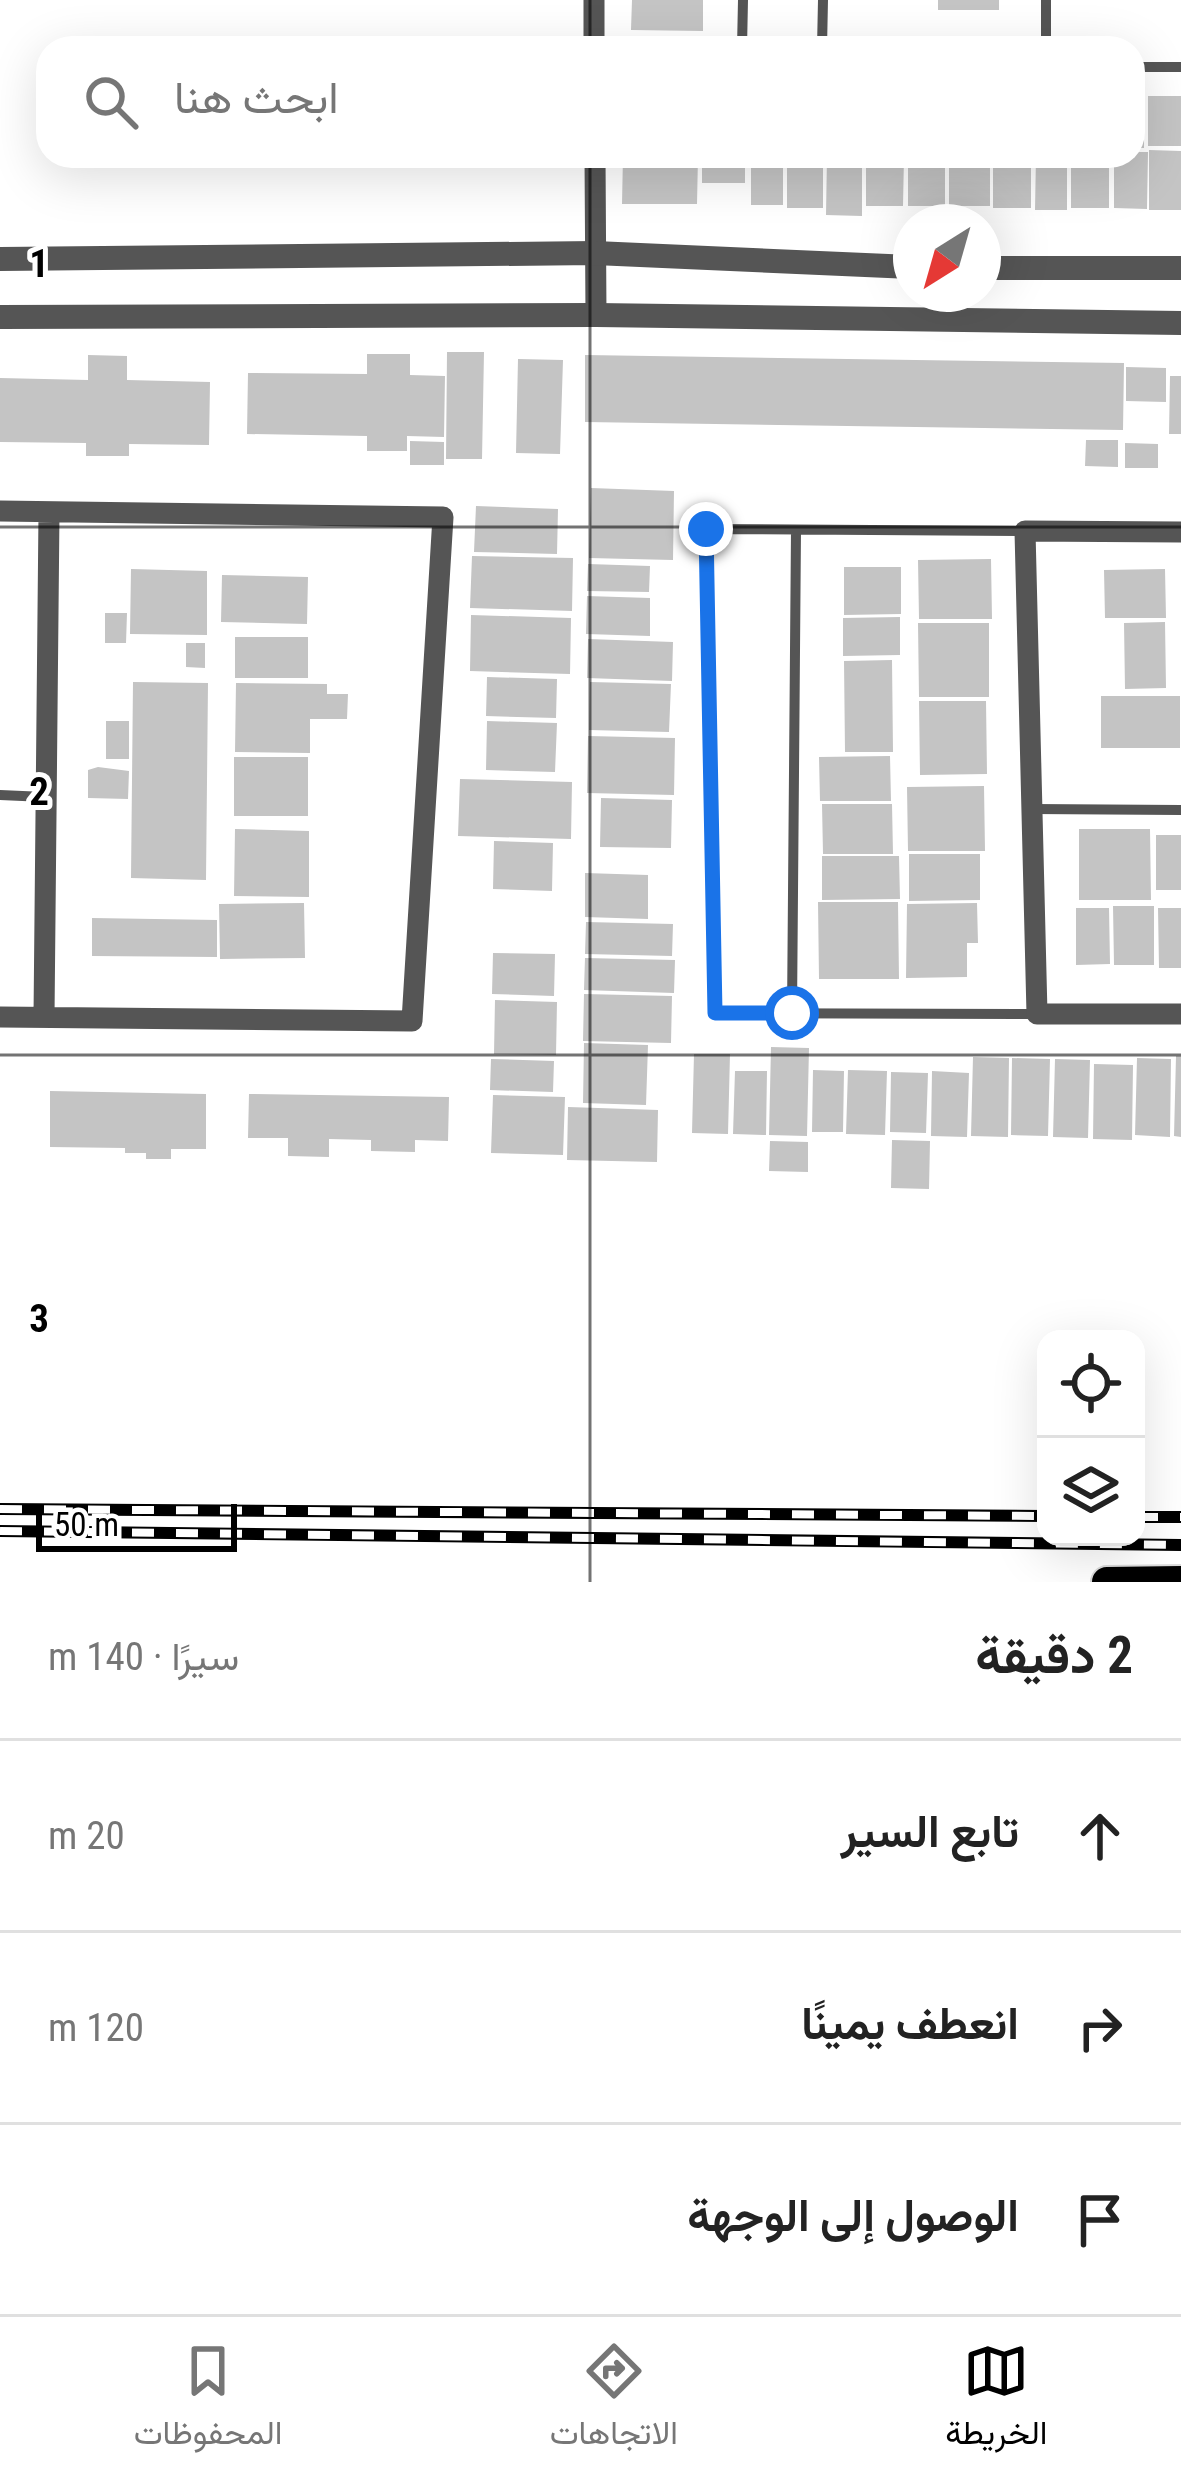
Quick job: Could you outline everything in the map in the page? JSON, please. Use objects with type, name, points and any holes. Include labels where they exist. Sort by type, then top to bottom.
[{"type":"main road","points":[[1107,1582],[1181,1581]]},
{"type":"street","points":[[594,0],[594,36]]},
{"type":"street","points":[[595,168],[596,315]]},
{"type":"street","points":[[0,259],[595,254],[893,266]]},
{"type":"street","points":[[1001,268],[1181,268]]},
{"type":"street","points":[[0,316],[596,315],[1181,323]]},
{"type":"street","points":[[0,511],[443,517],[412,1021],[0,1017]]},
{"type":"street","points":[[44,1018],[49,512]]},
{"type":"street","points":[[1181,532],[1025,531],[1037,1014],[1181,1014]]},
{"type":"lane","points":[[742,36],[743,0]]},
{"type":"lane","points":[[822,36],[823,0]]},
{"type":"lane","points":[[1046,0],[1046,36]]},
{"type":"lane","points":[[1145,67],[1181,67]]},
{"type":"lane","points":[[1025,531],[706,529],[715,1013],[1037,1014]]},
{"type":"lane","points":[[792,1013],[796,530]]},
{"type":"lane","points":[[0,795],[46,797]]},
{"type":"lane","points":[[1032,808],[1181,810]]},
{"type":"building","points":[[632,0],[703,0],[703,31],[631,30]]},
{"type":"building","points":[[938,0],[999,0],[999,10],[938,10]]},
{"type":"building","points":[[1148,96],[1181,96],[1181,146],[1148,146]]},
{"type":"building","points":[[1149,150],[1181,151],[1181,210],[1149,210]]},
{"type":"building","points":[[1148,152],[1147,209],[1114,208],[1114,168],[1145,168]]},
{"type":"building","points":[[623,168],[698,168],[697,204],[622,204]]},
{"type":"building","points":[[702,168],[745,168],[745,183],[702,183]]},
{"type":"building","points":[[751,168],[783,168],[783,205],[751,205]]},
{"type":"building","points":[[787,168],[823,168],[823,208],[787,208]]},
{"type":"building","points":[[827,168],[862,168],[862,216],[826,215]]},
{"type":"building","points":[[866,168],[904,168],[903,204],[866,206]]},
{"type":"building","points":[[908,168],[945,168],[945,204],[908,204]]},
{"type":"building","points":[[949,168],[990,168],[990,204],[949,204]]},
{"type":"building","points":[[993,168],[1031,168],[1031,208],[993,204]]},
{"type":"building","points":[[1036,168],[1067,168],[1067,210],[1035,210]]},
{"type":"building","points":[[1071,168],[1109,168],[1109,208],[1071,208]]},
{"type":"building","points":[[447,352],[484,352],[482,459],[446,459]]},
{"type":"building","points":[[367,354],[410,354],[410,375],[445,376],[444,437],[407,436],[407,451],[367,451],[367,436],[247,434],[248,373],[367,374]]},
{"type":"building","points":[[88,355],[127,356],[127,380],[210,382],[209,445],[129,444],[129,456],[86,456],[86,443],[0,442],[0,378],[88,380]]},
{"type":"building","points":[[585,355],[1124,363],[1123,430],[585,422]]},
{"type":"building","points":[[518,359],[563,360],[560,454],[516,453]]},
{"type":"building","points":[[1126,367],[1166,368],[1166,402],[1126,401]]},
{"type":"building","points":[[1170,376],[1181,376],[1181,434],[1169,434]]},
{"type":"building","points":[[1086,440],[1118,440],[1118,467],[1085,466]]},
{"type":"building","points":[[410,441],[444,442],[444,465],[410,465]]},
{"type":"building","points":[[1125,443],[1158,444],[1158,468],[1125,468]]},
{"type":"building","points":[[591,488],[674,491],[673,560],[589,558]]},
{"type":"building","points":[[476,506],[558,509],[557,554],[474,552]]},
{"type":"building","points":[[472,556],[573,558],[572,611],[470,608]]},
{"type":"building","points":[[991,559],[992,619],[919,619],[918,560]]},
{"type":"building","points":[[588,564],[650,566],[649,592],[587,591]]},
{"type":"building","points":[[844,567],[901,567],[901,614],[844,615]]},
{"type":"building","points":[[131,569],[207,571],[207,635],[130,634]]},
{"type":"building","points":[[1165,569],[1166,618],[1105,618],[1104,570]]},
{"type":"building","points":[[222,575],[308,577],[307,624],[221,622]]},
{"type":"building","points":[[587,596],[650,598],[650,636],[586,634]]},
{"type":"building","points":[[105,613],[127,613],[126,643],[105,643]]},
{"type":"building","points":[[471,615],[571,618],[570,674],[470,671]]},
{"type":"building","points":[[900,617],[900,655],[843,656],[843,618]]},
{"type":"building","points":[[1165,622],[1166,688],[1125,689],[1124,623]]},
{"type":"building","points":[[918,623],[989,623],[989,697],[919,697]]},
{"type":"building","points":[[235,637],[308,637],[308,678],[235,678]]},
{"type":"building","points":[[588,639],[673,642],[672,681],[587,678]]},
{"type":"building","points":[[186,643],[205,643],[205,668],[186,667]]},
{"type":"building","points":[[892,660],[893,752],[845,752],[844,661]]},
{"type":"building","points":[[487,677],[557,679],[556,718],[486,716]]},
{"type":"building","points":[[133,682],[208,683],[206,880],[131,878]]},
{"type":"building","points":[[590,682],[671,684],[669,732],[589,730]]},
{"type":"building","points":[[236,683],[327,684],[327,694],[348,694],[347,719],[310,719],[310,753],[235,752]]},
{"type":"building","points":[[1101,696],[1180,696],[1180,748],[1101,748]]},
{"type":"building","points":[[919,701],[986,701],[987,774],[920,775]]},
{"type":"building","points":[[106,721],[129,721],[129,759],[106,759]]},
{"type":"building","points":[[487,721],[557,723],[555,772],[486,770]]},
{"type":"building","points":[[588,736],[675,738],[674,795],[587,793]]},
{"type":"building","points":[[890,756],[891,801],[820,801],[819,757]]},
{"type":"building","points":[[234,757],[308,757],[308,816],[234,816]]},
{"type":"building","points":[[88,770],[129,771],[128,799],[88,798]]},
{"type":"building","points":[[460,779],[572,782],[571,839],[458,836]]},
{"type":"building","points":[[984,786],[985,851],[908,851],[907,787]]},
{"type":"building","points":[[601,798],[672,800],[671,848],[600,847]]},
{"type":"building","points":[[822,804],[892,804],[893,854],[823,854]]},
{"type":"building","points":[[235,829],[309,831],[309,897],[234,896]]},
{"type":"building","points":[[1079,829],[1150,829],[1151,900],[1079,900]]},
{"type":"building","points":[[1156,835],[1181,835],[1181,890],[1156,890]]},
{"type":"building","points":[[494,841],[553,843],[552,891],[493,889]]},
{"type":"building","points":[[909,854],[980,854],[980,900],[909,901]]},
{"type":"building","points":[[822,856],[899,856],[900,899],[822,900]]},
{"type":"building","points":[[585,873],[648,875],[648,919],[585,917]]},
{"type":"building","points":[[818,902],[898,902],[899,979],[819,979]]},
{"type":"building","points":[[304,903],[305,958],[220,959],[219,904]]},
{"type":"building","points":[[977,903],[978,943],[967,943],[967,977],[906,978],[907,904]]},
{"type":"building","points":[[1113,906],[1154,906],[1154,965],[1114,965]]},
{"type":"building","points":[[1076,908],[1109,908],[1110,964],[1076,965]]},
{"type":"building","points":[[1158,908],[1181,908],[1181,968],[1159,968]]},
{"type":"building","points":[[92,918],[217,920],[217,957],[92,956]]},
{"type":"building","points":[[586,922],[673,924],[672,956],[585,954]]},
{"type":"building","points":[[493,953],[555,954],[554,996],[492,994]]},
{"type":"building","points":[[585,958],[675,960],[674,993],[584,990]]},
{"type":"building","points":[[584,994],[672,996],[671,1043],[583,1041]]},
{"type":"building","points":[[495,1000],[557,1002],[556,1055],[494,1054]]},
{"type":"building","points":[[584,1043],[648,1045],[646,1105],[583,1103]]},
{"type":"building","points":[[771,1047],[809,1048],[807,1136],[769,1135]]},
{"type":"building","points":[[694,1054],[730,1054],[728,1134],[692,1133]]},
{"type":"building","points":[[1176,1056],[1181,1056],[1181,1137],[1174,1136]]},
{"type":"building","points":[[973,1057],[1009,1058],[1008,1137],[971,1136]]},
{"type":"building","points":[[1012,1058],[1050,1059],[1048,1136],[1011,1135]]},
{"type":"building","points":[[1137,1058],[1171,1059],[1170,1137],[1135,1135]]},
{"type":"building","points":[[491,1059],[554,1061],[553,1092],[490,1090]]},
{"type":"building","points":[[1055,1059],[1090,1060],[1088,1138],[1053,1137]]},
{"type":"building","points":[[1094,1064],[1133,1065],[1132,1140],[1093,1139]]},
{"type":"building","points":[[813,1070],[844,1071],[843,1132],[812,1132]]},
{"type":"building","points":[[848,1070],[887,1071],[885,1135],[846,1134]]},
{"type":"building","points":[[735,1071],[767,1071],[766,1135],[733,1134]]},
{"type":"building","points":[[932,1071],[969,1073],[967,1137],[931,1136]]},
{"type":"building","points":[[891,1072],[928,1073],[926,1133],[890,1132]]},
{"type":"building","points":[[50,1091],[206,1094],[206,1149],[171,1149],[171,1159],[146,1159],[146,1153],[125,1153],[125,1148],[50,1147]]},
{"type":"building","points":[[249,1094],[449,1097],[448,1141],[415,1140],[415,1152],[371,1151],[371,1140],[329,1139],[329,1157],[288,1156],[288,1138],[248,1138]]},
{"type":"building","points":[[493,1095],[565,1097],[563,1155],[491,1153]]},
{"type":"building","points":[[568,1107],[658,1110],[657,1162],[567,1160]]},
{"type":"building","points":[[892,1140],[930,1141],[929,1189],[891,1188]]},
{"type":"building","points":[[770,1141],[808,1142],[808,1172],[769,1171]]},
{"type":"railway","points":[[0,1509],[1037,1516]]},
{"type":"railway","points":[[1145,1517],[1181,1517]]},
{"type":"railway","points":[[0,1531],[1181,1545]]},
{"type":"route","points":[[706,529],[715,1013],[792,1013]]}]
